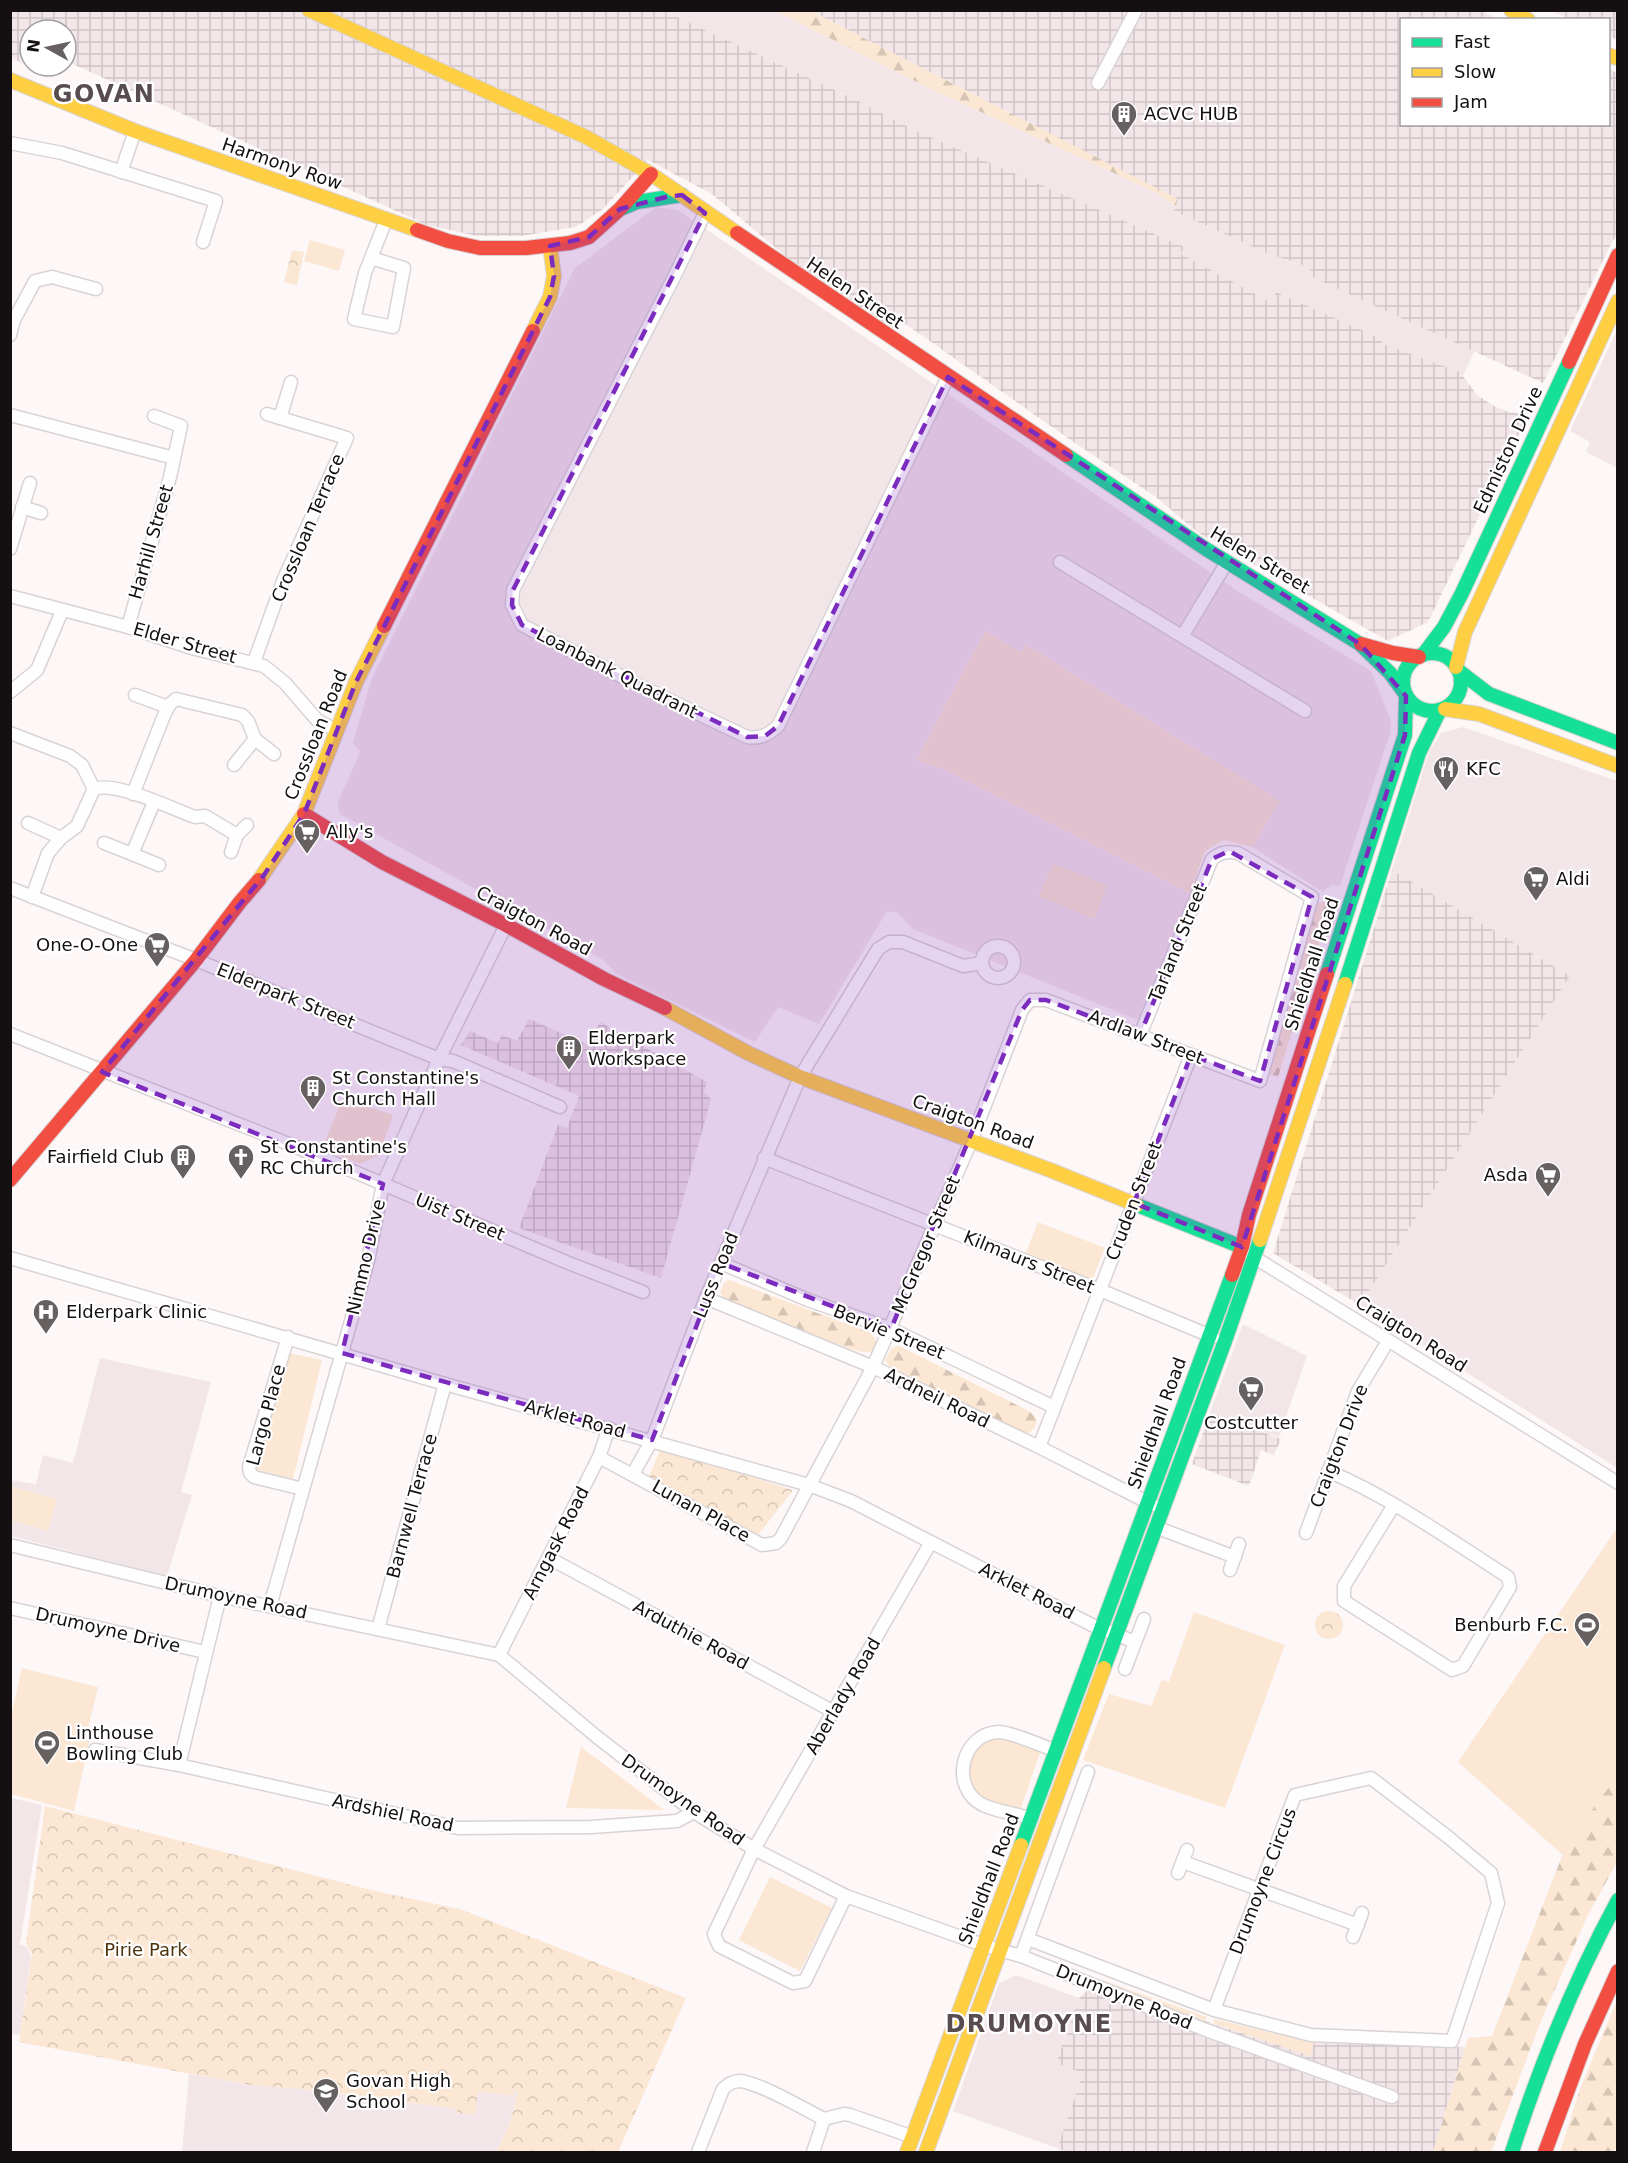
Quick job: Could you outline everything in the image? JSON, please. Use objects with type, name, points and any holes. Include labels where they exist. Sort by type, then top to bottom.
[{"type":"main road","name":"Helen Street","points":[[309,10],[586,137],[651,174],[948,378],[1227,562],[1360,644],[1390,673],[1405,694]]},
{"type":"main road","points":[[1510,10],[1524,18]]},
{"type":"main road","name":"Harmony Row","points":[[10,80],[135,131],[386,220],[448,241],[480,248],[550,246],[589,237],[620,209],[651,174]]},
{"type":"main road","points":[[620,209],[637,202],[682,195]]},
{"type":"main road","name":"Crossloan Road","points":[[10,1180],[196,960],[240,902],[264,875],[304,814],[356,682],[550,297],[554,276],[550,246]]},
{"type":"main road","name":"Edmiston Drive","points":[[1421,656],[1444,627],[1462,593],[1617,255]]},
{"type":"main road","name":"Edmiston Drive","points":[[1457,669],[1465,632],[1617,301]]},
{"type":"main road","name":"Helen Street","points":[[1360,644],[1402,655],[1421,656]]},
{"type":"main road","points":[[1617,743],[1489,694],[1457,669],[1449,659],[1441,655],[1421,656],[1408,665],[1404,674],[1402,683],[1405,694],[1415,706],[1423,710],[1442,709],[1479,714],[1617,766]]},
{"type":"main road","points":[[1442,709],[1457,696],[1460,686],[1457,669]]},
{"type":"main road","name":"Shieldhall Road","points":[[907,2152],[1031,1819],[1099,1628],[1242,1247],[1249,1215],[1405,735],[1407,716],[1405,694]]},
{"type":"main road","name":"Shieldhall Road","points":[[926,2152],[1255,1258],[1308,1101],[1419,753],[1442,709]]},
{"type":"main road","name":"Craigton Road","points":[[304,814],[382,862],[507,924],[604,979],[687,1019],[748,1053],[800,1077],[1134,1203],[1242,1247]]},
{"type":"main road","points":[[1348,910],[1367,916]]},
{"type":"main road","points":[[1290,1094],[1308,1101]]},
{"type":"main road","points":[[1512,2152],[1531,2094],[1555,2034],[1580,1974],[1617,1900]]},
{"type":"main road","points":[[1545,2152],[1585,2044],[1617,1971]]},
{"type":"street","points":[[1098,82],[1136,10]]},
{"type":"street","points":[[121,172],[135,131]]},
{"type":"street","points":[[10,143],[62,153],[216,201],[203,243]]},
{"type":"street","name":"Loanbank Quadrant","points":[[705,213],[513,590],[512,606],[522,625],[640,686],[747,737],[765,736],[778,726],[948,378]]},
{"type":"street","points":[[371,258],[404,268],[393,327],[354,319],[365,273],[386,220]]},
{"type":"street","points":[[10,335],[14,320],[35,281],[52,277],[96,289]]},
{"type":"street","points":[[280,418],[291,382]]},
{"type":"street","name":"Crossloan Terrace","points":[[254,662],[283,581],[347,438],[267,414]]},
{"type":"street","points":[[10,415],[174,458]]},
{"type":"street","name":"Harhill Street","points":[[128,627],[182,426],[154,416]]},
{"type":"street","points":[[10,549],[30,483]]},
{"type":"street","points":[[22,507],[41,513]]},
{"type":"street","points":[[1060,562],[1305,711]]},
{"type":"street","points":[[1183,635],[1227,562]]},
{"type":"street","name":"Elder Street","points":[[10,596],[264,666],[285,683],[317,720],[337,730]]},
{"type":"street","points":[[10,692],[37,670],[63,611]]},
{"type":"street","points":[[135,695],[168,707]]},
{"type":"street","points":[[133,794],[168,707],[176,699],[242,715],[248,721],[255,739],[274,754]]},
{"type":"street","points":[[10,733],[70,756],[82,765],[94,789]]},
{"type":"street","points":[[234,765],[255,739]]},
{"type":"street","points":[[32,897],[48,853],[61,838],[77,826],[94,789],[110,787],[195,818],[206,816],[237,835]]},
{"type":"street","points":[[132,854],[154,802]]},
{"type":"street","points":[[28,823],[61,838]]},
{"type":"street","points":[[231,852],[237,835],[246,825]]},
{"type":"street","points":[[104,843],[159,865]]},
{"type":"street","name":"Tarland Street","points":[[1140,1035],[1212,859],[1229,851],[1238,853],[1312,897],[1260,1081]]},
{"type":"street","name":"Elderpark Street","points":[[10,888],[196,960],[439,1059],[453,1061],[560,1107]]},
{"type":"street","name":"Nimmo Drive","points":[[270,1606],[368,1261],[383,1184],[439,1059],[507,924]]},
{"type":"street","name":"Luss Road","points":[[633,1474],[652,1440],[706,1298],[800,1077],[878,949],[889,942],[903,942],[963,966],[982,963]]},
{"type":"street","name":"Ardlaw Street","points":[[1030,1000],[1046,999],[1260,1081]]},
{"type":"street","name":"McGregor Street","points":[[809,1485],[891,1329],[971,1141],[1022,1010],[1030,1000]]},
{"type":"street","name":"Uist Street","points":[[10,1034],[294,1146],[566,1262],[643,1292]]},
{"type":"street","name":"Cruden Street","points":[[1039,1447],[1191,1055]]},
{"type":"street","name":"Kilmaurs Street","points":[[764,1158],[1225,1341]]},
{"type":"street","name":"Craigton Road","points":[[1242,1247],[1255,1258],[1617,1483]]},
{"type":"street","name":"Arklet Road","points":[[10,1258],[445,1384],[809,1485],[851,1501],[1099,1628],[1135,1642]]},
{"type":"street","name":"Bervie Street","points":[[721,1263],[808,1300],[891,1329],[1054,1407]]},
{"type":"street","name":"Ardneil Road","points":[[706,1298],[873,1367],[1039,1447],[1146,1503],[1163,1508]]},
{"type":"street","name":"Largo Place","points":[[288,1337],[249,1467],[254,1478],[303,1489]]},
{"type":"street","name":"Craigton Drive","points":[[1306,1533],[1305,1518],[1328,1471],[1358,1391],[1388,1341]]},
{"type":"street","name":"Barnwell Terrace","points":[[378,1629],[445,1384]]},
{"type":"street","name":"Arngask Road","points":[[499,1655],[599,1457],[609,1428]]},
{"type":"street","name":"Lunan Place","points":[[599,1457],[762,1545],[769,1545],[781,1538],[809,1485]]},
{"type":"street","points":[[1328,1471],[1363,1486],[1394,1505],[1508,1577],[1510,1587],[1463,1666],[1452,1670],[1344,1601],[1344,1586],[1394,1505]]},
{"type":"street","points":[[1155,1527],[1235,1557]]},
{"type":"street","name":"Aberlady Road","points":[[846,1896],[805,1981],[793,1983],[719,1946],[714,1934],[754,1850],[931,1542]]},
{"type":"street","points":[[1230,1570],[1239,1544]]},
{"type":"street","name":"Drumoyne Road","points":[[10,1545],[220,1596],[499,1655],[597,1737],[694,1812],[754,1850],[846,1896],[983,1945],[1021,1956],[1206,2030],[1392,2097]]},
{"type":"street","name":"Arduthie Road","points":[[549,1558],[834,1712]]},
{"type":"street","points":[[179,1765],[220,1596]]},
{"type":"street","name":"Drumoyne Drive","points":[[10,1608],[205,1652]]},
{"type":"street","points":[[1125,1669],[1144,1619]]},
{"type":"street","points":[[1031,1819],[982,1804],[966,1789],[962,1772],[966,1751],[980,1737],[999,1732],[1056,1750]]},
{"type":"street","name":"Ardshiel Road","points":[[95,1750],[179,1765],[458,1828],[591,1827],[677,1821],[694,1812]]},
{"type":"street","points":[[1021,1956],[1088,1772]]},
{"type":"street","name":"Drumoyne Circus","points":[[1214,2010],[1295,1795],[1371,1778],[1491,1873],[1498,1904]]},
{"type":"street","points":[[1183,1862],[1258,1890],[1355,1931],[1362,1912]]},
{"type":"street","name":"Drumoyne Road","points":[[1028,1939],[1214,2010],[1311,2035],[1452,2041],[1498,1904]]},
{"type":"street","points":[[698,2152],[723,2089],[728,2084],[738,2081],[778,2096],[824,2119],[844,2114],[850,2115],[913,2137]]},
{"type":"street","points":[[813,2152],[824,2119]]},
{"type":"highlighted area","points":[[682,195],[705,213],[513,590],[512,605],[522,625],[747,737],[765,736],[778,726],[948,377],[1360,644],[1406,696],[1405,735],[1242,1247],[1134,1203],[1191,1055],[1260,1081],[1312,897],[1229,851],[1212,859],[1140,1035],[1046,1000],[1030,1000],[1022,1010],[891,1329],[721,1263],[652,1440],[342,1353],[383,1184],[102,1072],[264,875],[304,814],[356,682],[550,297],[554,276],[550,246],[589,237],[620,209]]},
{"type":"shaded area","points":[[11,11],[664,11],[854,99],[910,128],[1184,247],[1181,254],[1270,302],[1276,292],[1380,338],[1383,344],[1460,372],[1477,395],[1494,406],[1509,412],[1528,415],[1428,622],[1388,641],[1197,532],[1156,497],[904,323],[887,329],[796,265],[712,194],[648,160],[603,209],[576,227],[521,236],[477,236],[427,225],[78,66],[78,18],[18,18],[18,61],[11,58]]},
{"type":"shaded area","points":[[664,11],[776,11],[931,89],[1155,192],[1176,206],[1174,211],[1266,253],[1311,268],[1309,275],[1475,350],[1461,380],[1382,344],[1380,338],[1276,292],[1270,302],[1180,254],[1183,247],[910,128],[854,99]]},
{"type":"shaded area","points":[[811,11],[1482,11],[1495,18],[1400,18],[1400,126],[1610,126],[1610,70],[1617,73],[1617,234],[1543,383],[1308,275],[1311,268],[1266,253],[1174,211],[1177,199]]},
{"type":"shaded area","points":[[1552,11],[1617,11],[1617,40],[1610,36],[1610,18],[1567,18]]},
{"type":"shaded area","points":[[656,207],[678,210],[1239,592],[1371,671],[1391,721],[1390,733],[1340,886],[1331,885],[1323,892],[1252,847],[1279,801],[1026,645],[1021,653],[985,631],[916,760],[945,770],[1190,893],[1140,1021],[913,929],[898,913],[887,911],[819,1024],[778,1007],[755,1042],[616,974],[603,960],[340,814],[338,802],[360,752],[353,743],[372,678],[574,269]]},
{"type":"shaded area","points":[[1617,330],[1618,468],[1586,452],[1590,442],[1570,431]]},
{"type":"shaded area","points":[[1463,727],[1617,781],[1617,1468],[1360,1305],[1570,976],[1392,870],[1429,752],[1441,733]]},
{"type":"shaded area","points":[[1392,870],[1570,976],[1360,1305],[1273,1253]]},
{"type":"shaded area","points":[[529,1019],[587,1044],[600,1022],[707,1082],[704,1092],[711,1099],[661,1278],[519,1228],[558,1125],[567,1128],[579,1096],[461,1045],[470,1031],[498,1043],[502,1035],[517,1041]]},
{"type":"shaded area","points":[[1243,1324],[1307,1356],[1279,1437],[1210,1412]]},
{"type":"shaded area","points":[[100,1358],[211,1382],[181,1492],[192,1495],[167,1576],[11,1536],[10,1480],[36,1484],[43,1455],[73,1463]]},
{"type":"shaded area","points":[[1210,1412],[1281,1439],[1274,1455],[1261,1450],[1249,1486],[1192,1464]]},
{"type":"shaded area","points":[[11,1798],[42,1805],[20,1944],[27,1947],[31,1956],[20,2035],[10,2034]]},
{"type":"shaded area","points":[[1016,1975],[1079,1998],[1056,2062],[1083,2072],[1057,2148],[953,2111],[999,1983]]},
{"type":"shaded area","points":[[1099,1979],[1098,1982],[1205,2021],[1309,2055],[1314,2043],[1465,2047],[1433,2152],[1066,2152],[1057,2148],[1083,2073],[1056,2063],[1079,1998]]},
{"type":"shaded area","name":"Govan High School","points":[[189,2074],[251,2085],[315,2090],[457,2109],[457,2113],[475,2115],[478,2091],[513,2096],[514,2091],[518,2092],[509,2126],[496,2152],[182,2152]]},
{"type":"green space","points":[[776,11],[811,11],[1178,199],[1176,206],[1155,192],[931,89]]},
{"type":"green space","points":[[310,240],[345,250],[339,271],[304,261]]},
{"type":"green space","points":[[292,250],[304,252],[297,285],[284,282]]},
{"type":"green space","points":[[985,631],[1021,652],[1025,644],[1280,801],[1252,847],[1224,840],[1205,851],[1190,893],[945,770],[916,760]]},
{"type":"green space","points":[[1053,864],[1107,885],[1095,919],[1039,896]]},
{"type":"green space","points":[[1332,901],[1278,1077],[1269,1074],[1312,903]]},
{"type":"green space","points":[[343,1098],[393,1115],[379,1155],[360,1164],[322,1149]]},
{"type":"green space","points":[[1038,1222],[1105,1248],[1092,1280],[1025,1255]]},
{"type":"green space","points":[[729,1280],[871,1333],[876,1341],[875,1347],[870,1352],[850,1349],[730,1302],[720,1293],[724,1283]]},
{"type":"green space","points":[[899,1346],[1027,1410],[1037,1420],[1034,1427],[1025,1434],[893,1370],[885,1360],[892,1348]]},
{"type":"green space","points":[[290,1353],[322,1360],[293,1479],[255,1469]]},
{"type":"green space","points":[[661,1448],[793,1490],[758,1535],[648,1479]]},
{"type":"green space","points":[[10,1486],[57,1499],[48,1531],[11,1520]]},
{"type":"green space","points":[[1617,1528],[1617,1777],[1596,1804],[1564,1856],[1458,1762]]},
{"type":"green space","points":[[1329,1611],[1339,1615],[1343,1625],[1339,1635],[1329,1639],[1319,1635],[1315,1625],[1319,1615]]},
{"type":"green space","points":[[1194,1612],[1285,1645],[1225,1808],[1083,1760],[1109,1694],[1151,1706],[1162,1680],[1169,1682]]},
{"type":"green space","name":"Linthouse Bowling Club","points":[[22,1668],[98,1687],[86,1736],[90,1738],[74,1811],[11,1794],[11,1717]]},
{"type":"green space","points":[[999,1732],[1042,1746],[1019,1814],[982,1804],[966,1789],[966,1751]]},
{"type":"green space","points":[[581,1747],[664,1810],[566,1808]]},
{"type":"green space","points":[[1617,1777],[1617,1862],[1588,1915],[1543,2016],[1491,2152],[1433,2152],[1468,2038],[1492,2036],[1562,1856],[1596,1804]]},
{"type":"green space","name":"Pirie Park","points":[[45,1806],[379,1892],[460,1909],[686,1998],[618,2152],[496,2152],[509,2126],[518,2092],[514,2091],[513,2096],[478,2091],[475,2115],[457,2113],[457,2109],[315,2090],[251,2085],[19,2042],[32,1954],[26,1944]]},
{"type":"green space","points":[[770,1877],[832,1908],[800,1971],[739,1940]]},
{"type":"green space","points":[[1099,1979],[1207,2017],[1205,2021],[1098,1981]]},
{"type":"green space","points":[[1617,2000],[1618,2142],[1614,2152],[1560,2152],[1580,2089]]},
{"type":"green space","points":[[1214,2019],[1314,2043],[1310,2056],[1213,2023]]},
{"type":"traffic: fast","points":[[623,208],[637,202],[682,195]]},
{"type":"traffic: fast","points":[[1423,655],[1444,627],[1462,593],[1569,362]]},
{"type":"traffic: fast","points":[[1066,455],[1206,549],[1360,644],[1390,673],[1404,692]]},
{"type":"traffic: fast","points":[[1432,653],[1443,655],[1456,666],[1461,682],[1459,693],[1448,706],[1432,711],[1421,709],[1408,698],[1403,682],[1405,671],[1416,658],[1432,653]]},
{"type":"traffic: fast","points":[[1459,671],[1489,694],[1618,743]]},
{"type":"traffic: fast","points":[[1327,974],[1405,735],[1406,696]]},
{"type":"traffic: fast","points":[[1345,984],[1419,753],[1440,710]]},
{"type":"traffic: fast","points":[[1137,1205],[1242,1247]]},
{"type":"traffic: fast","points":[[1104,1668],[1260,1240]]},
{"type":"traffic: fast","points":[[1021,1845],[1232,1275]]},
{"type":"traffic: fast","points":[[1512,2152],[1559,2024],[1618,1900]]},
{"type":"traffic: slow","points":[[309,10],[586,137],[651,174],[737,233]]},
{"type":"traffic: slow","points":[[1511,10],[1525,18]]},
{"type":"traffic: slow","points":[[1610,56],[1618,58]]},
{"type":"traffic: slow","points":[[10,80],[135,131],[417,230]]},
{"type":"traffic: slow","points":[[533,331],[550,297],[554,276],[550,246]]},
{"type":"traffic: slow","points":[[1456,667],[1465,632],[1618,301]]},
{"type":"traffic: slow","points":[[259,880],[304,814],[356,682],[384,626]]},
{"type":"traffic: slow","points":[[1445,709],[1479,714],[1618,766]]},
{"type":"traffic: slow","points":[[1260,1240],[1345,984]]},
{"type":"traffic: slow","points":[[665,1008],[748,1053],[800,1077],[1050,1170],[1137,1205]]},
{"type":"traffic: slow","points":[[926,2152],[1104,1668]]},
{"type":"traffic: slow","points":[[907,2152],[1021,1845]]},
{"type":"traffic: jam","points":[[417,230],[448,241],[480,248],[526,248],[570,243],[589,237],[620,209],[651,174]]},
{"type":"traffic: jam","points":[[737,233],[1066,455]]},
{"type":"traffic: jam","points":[[1569,362],[1618,255]]},
{"type":"traffic: jam","points":[[384,626],[533,331]]},
{"type":"traffic: jam","points":[[1361,644],[1419,657]]},
{"type":"traffic: jam","points":[[304,814],[382,862],[506,925],[604,979],[665,1008]]},
{"type":"traffic: jam","points":[[10,1180],[196,960],[259,880]]},
{"type":"traffic: jam","points":[[1232,1275],[1242,1247],[1249,1215],[1327,974]]},
{"type":"traffic: jam","points":[[1545,2152],[1585,2044],[1618,1971]]},
{"type":"place","name":"ACVC HUB","points":[[1124,137]]},
{"type":"place","name":"KFC","points":[[1446,792]]},
{"type":"place","name":"Ally's","points":[[307,855]]},
{"type":"place","name":"Aldi","points":[[1536,902]]},
{"type":"place","name":"One-O-One","points":[[157,968]]},
{"type":"place","name":"Elderpark Workspace","points":[[569,1071]]},
{"type":"place","name":"St Constantine's Church Hall","points":[[313,1111]]},
{"type":"place","name":"Fairfield Club","points":[[183,1180]]},
{"type":"place","name":"St Constantine's RC Church","points":[[241,1180]]},
{"type":"place","name":"Asda","points":[[1548,1198]]},
{"type":"place","name":"Elderpark Clinic","points":[[46,1335]]},
{"type":"place","name":"Costcutter","points":[[1251,1412]]},
{"type":"place","name":"Benburb F.C.","points":[[1587,1648]]},
{"type":"place","name":"Linthouse Bowling Club","points":[[47,1766]]},
{"type":"place","name":"Govan High School","points":[[326,2114]]},
{"type":"district","name":"GOVAN","points":[[104,94]]},
{"type":"district","name":"DRUMOYNE","points":[[1029,2024]]}]
